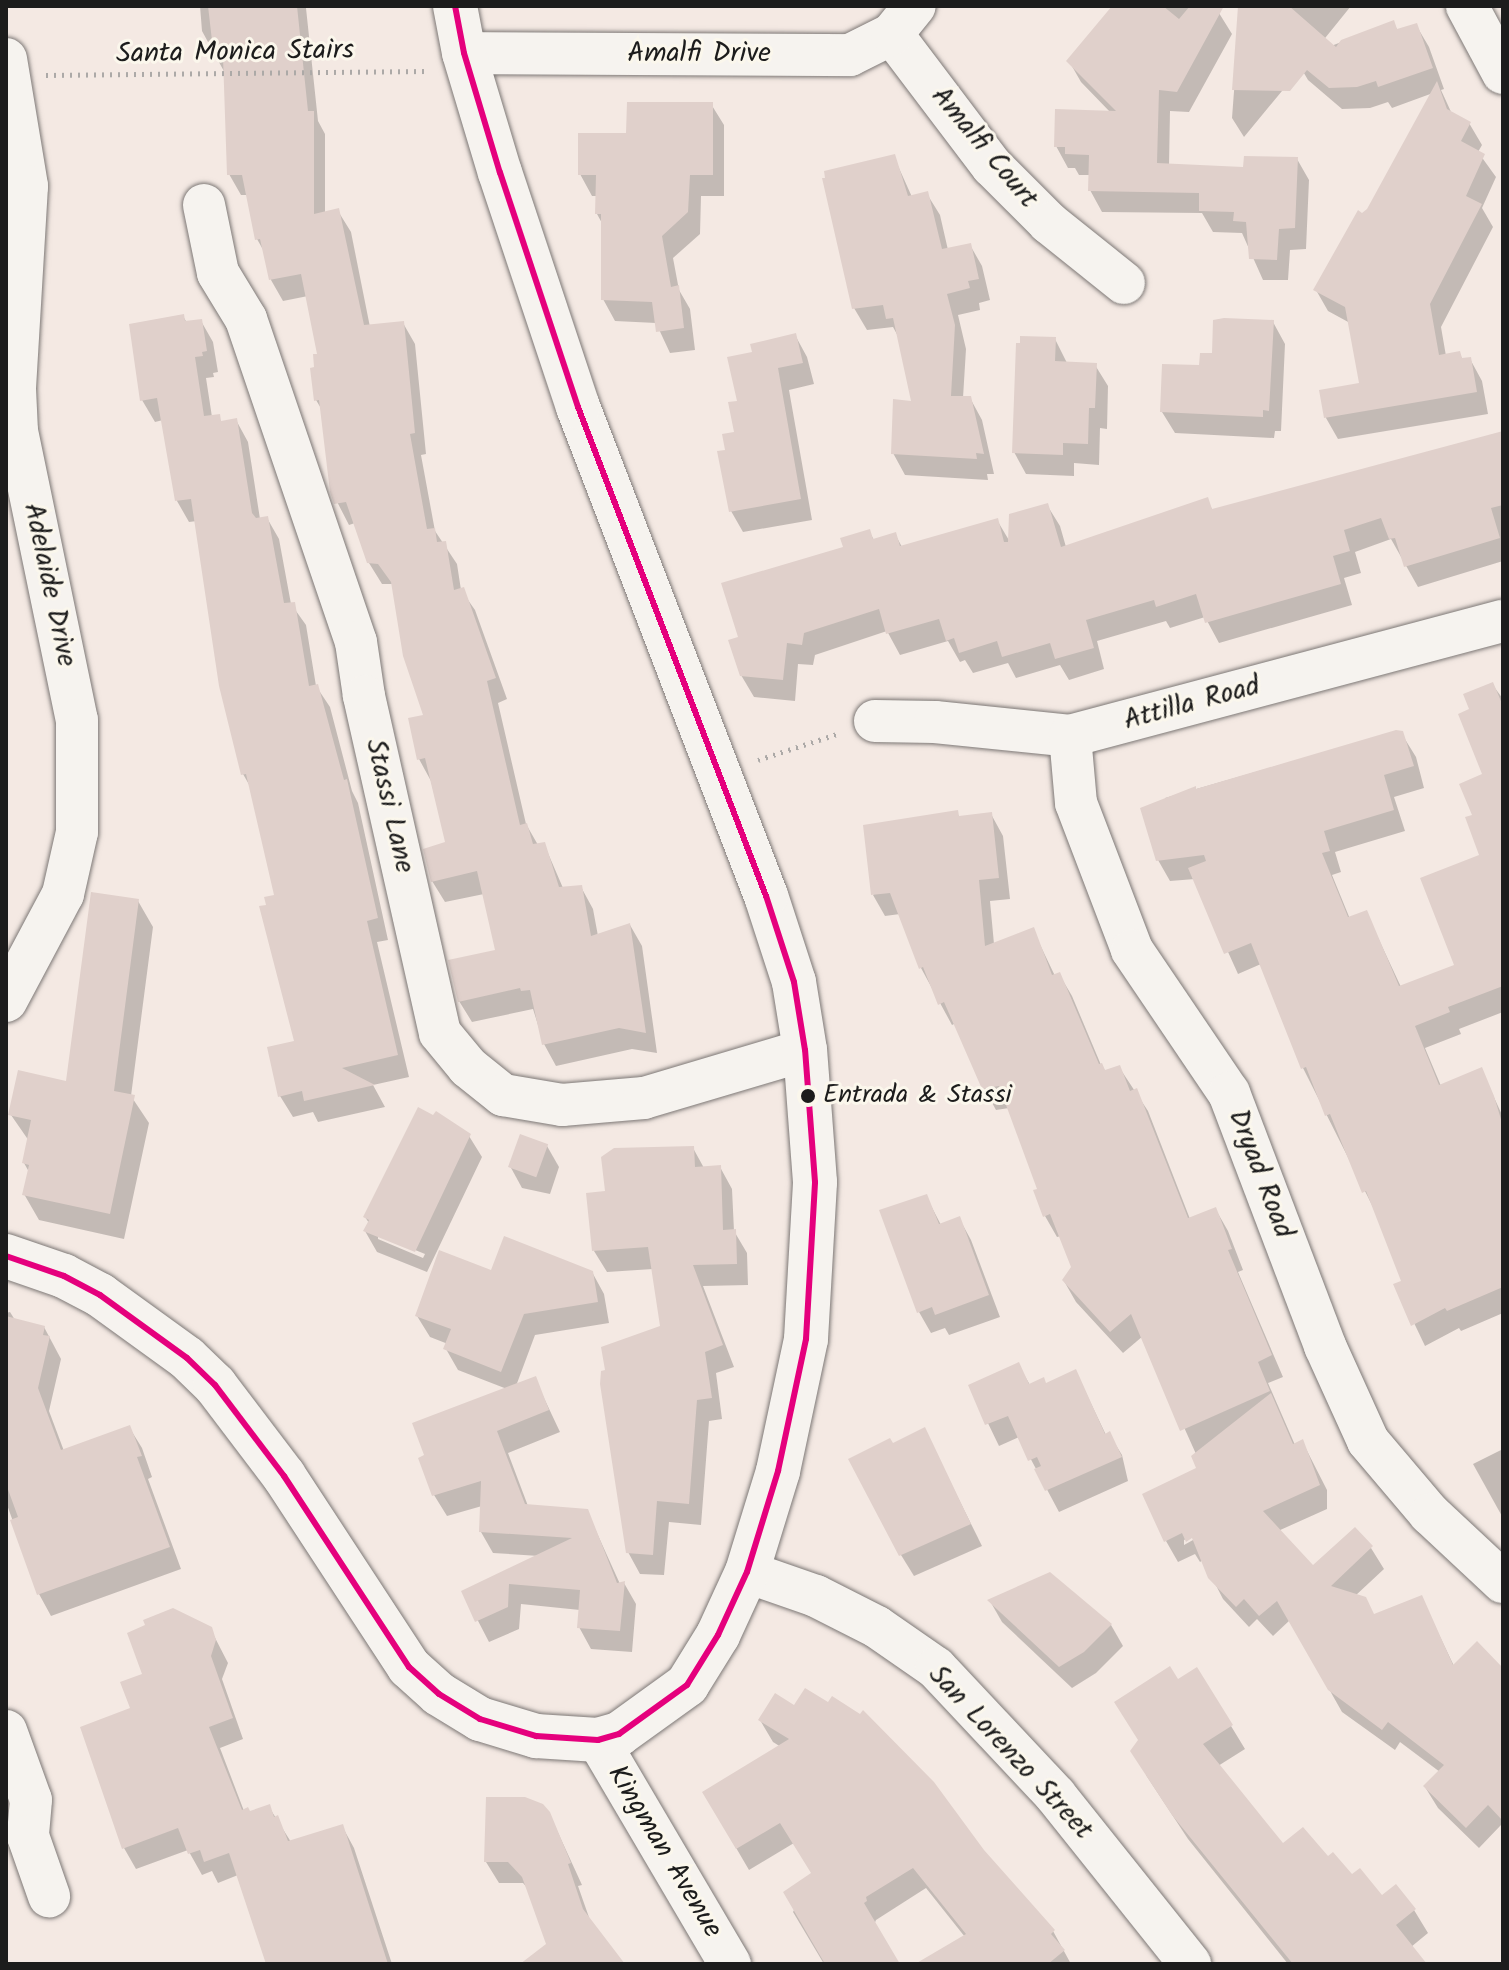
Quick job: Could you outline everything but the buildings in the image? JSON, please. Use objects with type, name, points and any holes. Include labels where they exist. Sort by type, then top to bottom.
[{"type":"street","points":[[6,1256],[64,1276],[100,1295],[187,1358],[215,1385],[284,1476],[409,1667],[439,1694],[480,1719],[536,1736],[598,1740],[619,1734],[643,1720],[687,1685],[718,1635],[747,1572],[778,1471],[806,1339],[815,1182],[805,1050],[794,982],[766,896],[578,407],[464,53],[455,6]]},
{"type":"street","points":[[1467,6],[1503,73]]},
{"type":"street","name":"Amalfi Drive","points":[[464,53],[850,55],[904,20]]},
{"type":"street","name":"Amalfi Court","points":[[904,20],[992,166],[1049,223],[1124,283]]},
{"type":"street","name":"Adelaide Drive","points":[[6,59],[27,186],[15,389],[17,431],[77,720],[77,832],[63,894],[6,1001]]},
{"type":"street","name":"Stassi Lane","points":[[204,205],[218,273],[246,319],[356,642],[364,696],[440,1033],[468,1067],[503,1095],[562,1105],[644,1098],[805,1050]]},
{"type":"street","name":"Attilla Road","points":[[875,721],[935,722],[1070,736],[1503,621]]},
{"type":"street","name":"Dryad Road","points":[[1070,736],[1076,803],[1132,950],[1229,1093],[1325,1346],[1368,1441],[1430,1514],[1503,1582]]},
{"type":"street","name":"San Lorenzo Street","points":[[747,1572],[816,1596],[877,1627],[936,1668],[1056,1796],[1190,1964]]},
{"type":"street","points":[[6,1731],[31,1800],[17,1825],[49,1896]]},
{"type":"street","name":"Kingman Avenue","points":[[598,1740],[730,1964]]},
{"type":"path","name":"Santa Monica Stairs","points":[[55,75],[415,71]]},
{"type":"path","points":[[757,761],[815,742]]},
{"type":"transit line","points":[[6,1256],[64,1276],[100,1295],[187,1358],[215,1385],[284,1476],[409,1667],[439,1694],[480,1719],[536,1736],[598,1740],[619,1734],[687,1685],[718,1635],[747,1572],[778,1471],[806,1339],[815,1182],[805,1050],[794,982],[766,896],[578,407],[500,173],[464,53],[455,6]]},
{"type":"place","name":"Entrada & Stassi","points":[[808,1096]]}]
